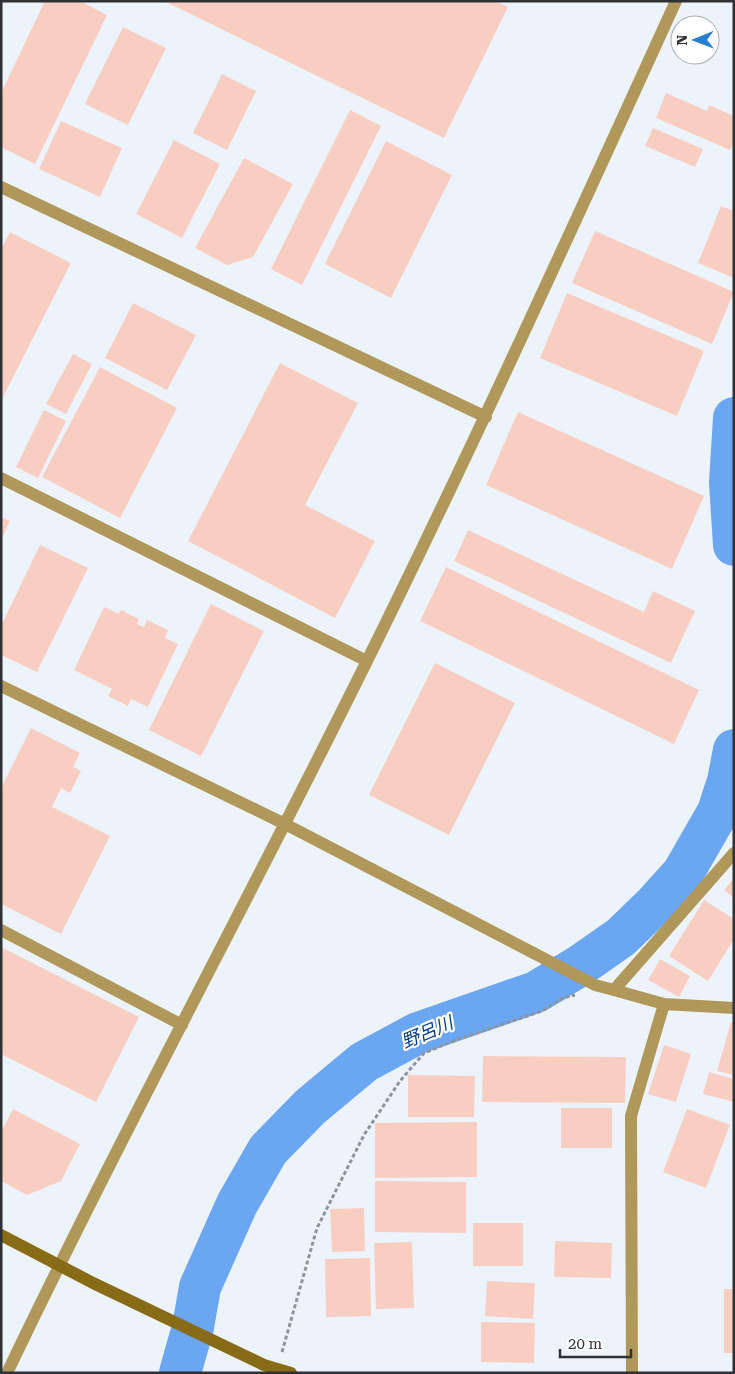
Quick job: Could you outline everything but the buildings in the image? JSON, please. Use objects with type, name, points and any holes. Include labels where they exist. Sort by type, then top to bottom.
[{"type":"street","points":[[7,1373],[59,1264],[367,661],[486,417],[676,1]]},
{"type":"street","points":[[1,187],[486,417]]},
{"type":"street","points":[[1,478],[367,661]]},
{"type":"street","points":[[1,686],[285,824],[458,915],[604,988],[664,1004],[734,1008]]},
{"type":"street","points":[[604,988],[734,853]]},
{"type":"street","points":[[1,930],[182,1025]]},
{"type":"street","points":[[632,1373],[631,1116],[664,1004]]},
{"type":"street","points":[[1,1235],[93,1283],[264,1365],[291,1373]]},
{"type":"path","points":[[277,1369],[317,1228],[364,1135],[400,1081],[424,1053],[456,1040],[542,1011],[563,998],[604,988]]},
{"type":"waterway","name":"野呂川","points":[[734,418],[730,482],[734,545]]},
{"type":"waterway","name":"野呂川","points":[[180,1373],[193,1327],[200,1287],[237,1204],[268,1150],[310,1107],[364,1062],[418,1033],[536,992],[581,965],[621,937],[683,873],[718,812],[728,781],[734,750]]}]
